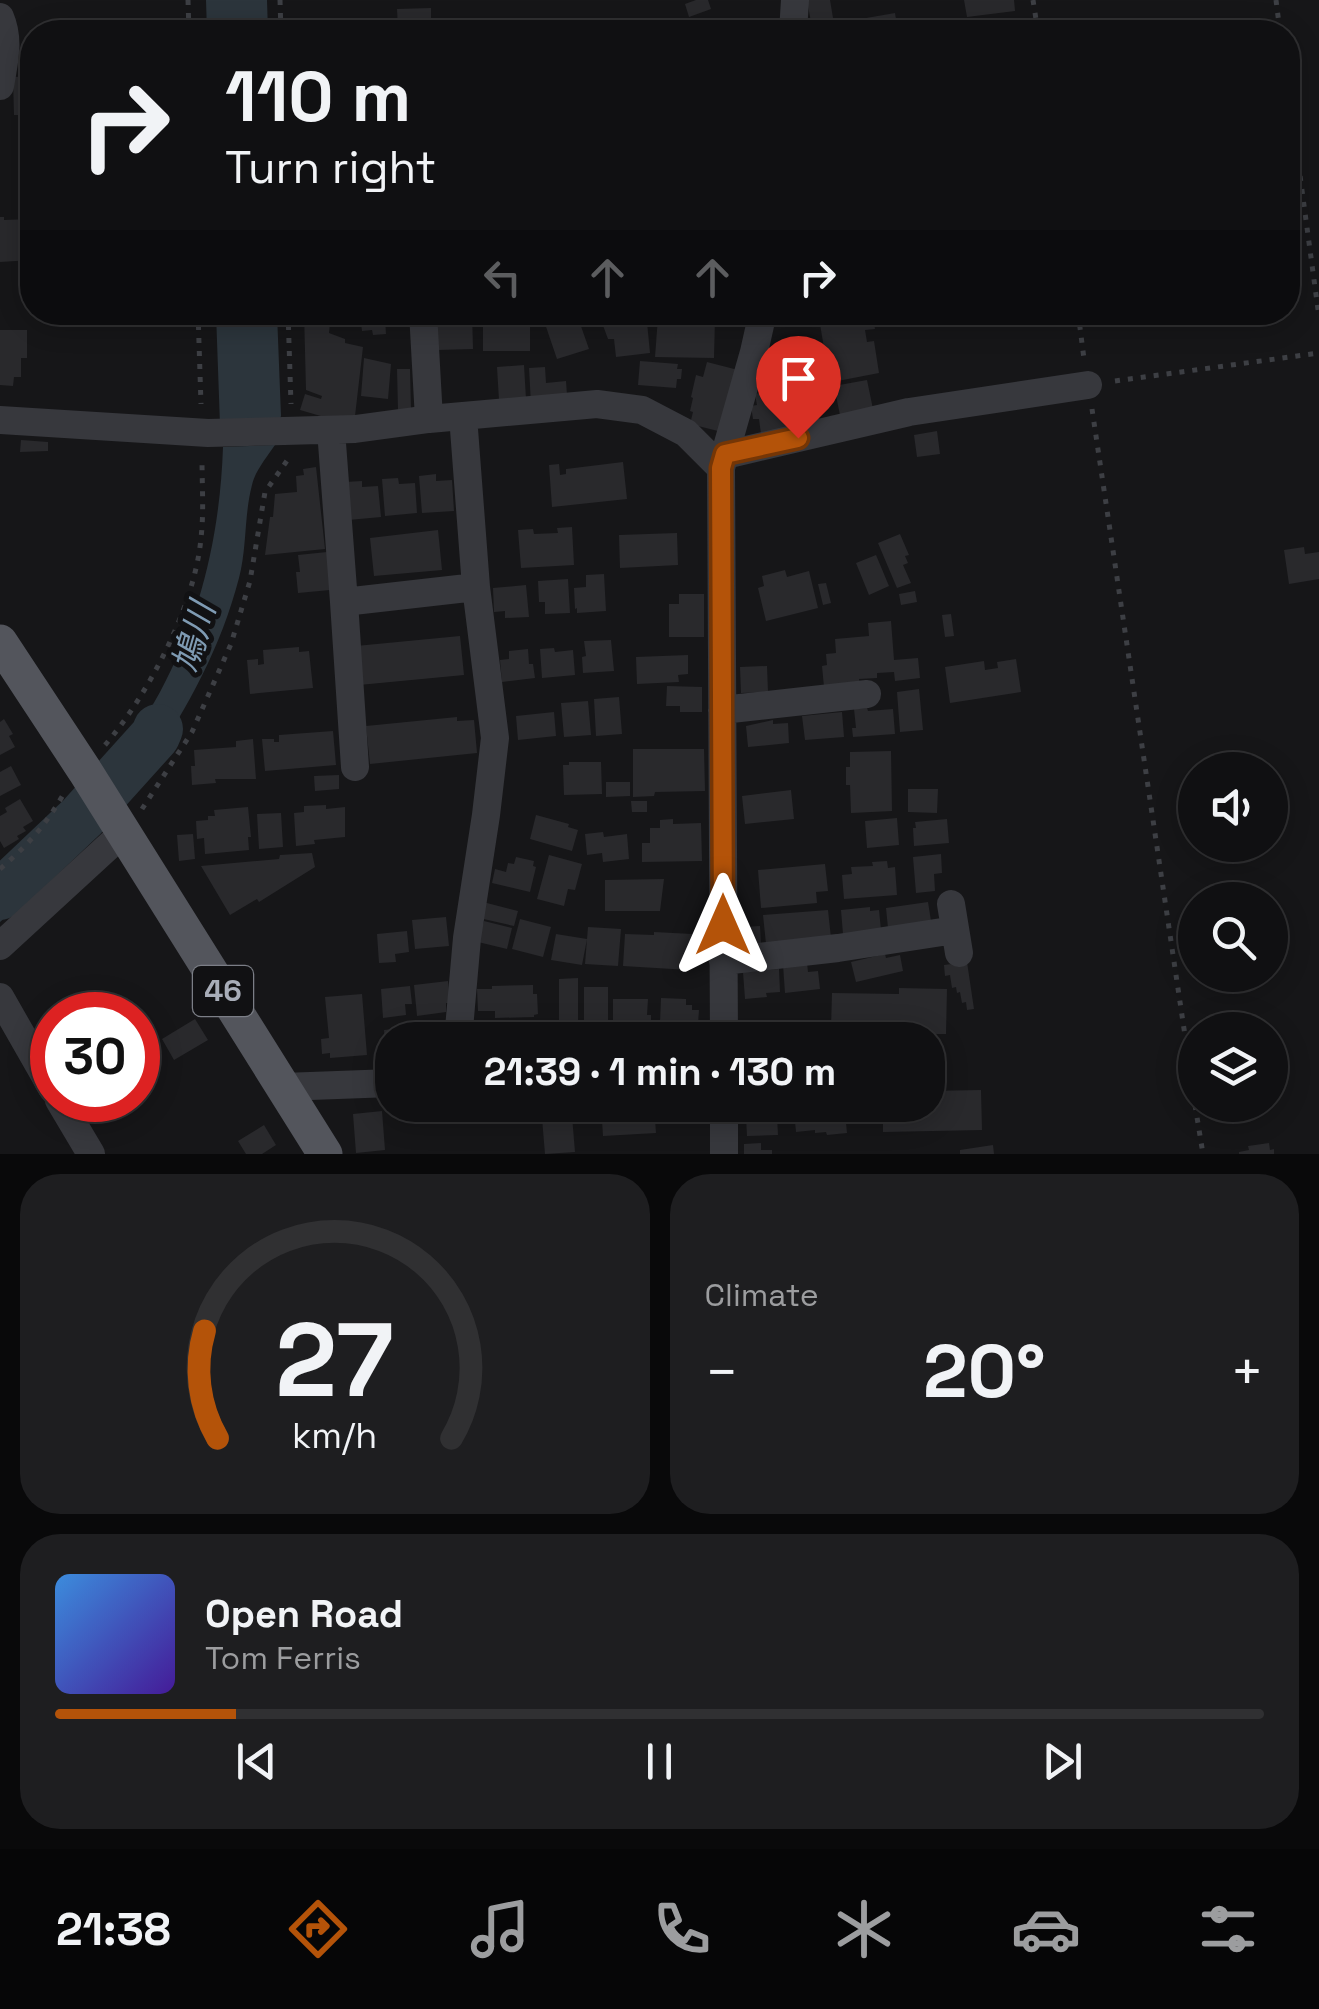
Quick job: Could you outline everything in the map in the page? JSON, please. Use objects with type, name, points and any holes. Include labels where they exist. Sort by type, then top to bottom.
[{"type":"main road","name":"46","points":[[3,653],[83,768],[325,1154]]},
{"type":"street","points":[[0,17],[6,50],[0,86]]},
{"type":"street","points":[[424,325],[430,419]]},
{"type":"street","points":[[724,1022],[723,461],[760,325]]},
{"type":"street","points":[[723,461],[909,412],[1088,385]]},
{"type":"street","points":[[0,420],[205,433],[331,430],[597,404],[642,410],[686,434],[723,461]]},
{"type":"street","points":[[460,1022],[467,938],[495,738],[476,587],[462,416]]},
{"type":"street","points":[[331,430],[355,767]]},
{"type":"street","points":[[344,602],[476,587]]},
{"type":"street","points":[[722,710],[867,694]]},
{"type":"street","points":[[0,946],[121,830]]},
{"type":"street","points":[[723,960],[838,948],[955,929]]},
{"type":"street","points":[[0,997],[30,1050]]},
{"type":"street","points":[[283,1086],[375,1083]]},
{"type":"street","points":[[73,1122],[91,1154]]},
{"type":"street","points":[[724,1122],[724,1154]]},
{"type":"path","points":[[1300,175],[1319,316]]},
{"type":"path","points":[[0,869],[47,823],[83,768],[128,718],[163,656],[186,602],[201,540],[205,433],[199,325]]},
{"type":"path","points":[[121,830],[146,803],[192,732],[231,644],[250,581],[265,492],[291,457],[288,325]]},
{"type":"path","points":[[1080,325],[1181,1012]]},
{"type":"path","points":[[1088,385],[1319,353]]},
{"type":"path","points":[[1198,1122],[1202,1154]]},
{"type":"water","points":[[206,0],[267,0],[268,20],[207,20]]},
{"type":"water","points":[[216,325],[277,325],[279,421],[220,425]]},
{"type":"water","points":[[275,445],[252,485],[242,567],[219,637],[178,720],[126,797],[104,766],[148,713],[187,634],[213,543],[223,447]]},
{"type":"water","points":[[68,802],[90,837],[0,922],[0,878],[39,841]]},
{"type":"building","points":[[708,0],[711,9],[689,17],[685,4]]},
{"type":"building","points":[[807,0],[830,0],[833,18],[811,20]]},
{"type":"building","points":[[964,0],[1014,0],[1015,11],[967,17]]},
{"type":"building","points":[[431,8],[431,20],[398,20],[397,9]]},
{"type":"building","points":[[895,13],[896,20],[855,20]]},
{"type":"building","points":[[13,77],[20,77],[20,115],[14,115]]},
{"type":"building","points":[[0,217],[20,219],[20,261],[0,262]]},
{"type":"building","points":[[304,325],[330,325],[329,333],[345,339],[345,343],[363,347],[355,416],[331,419],[300,410],[305,394],[321,399],[322,396],[306,390]]},
{"type":"building","points":[[361,325],[385,325],[386,334],[373,335],[372,330],[362,331]]},
{"type":"building","points":[[437,325],[472,325],[473,349],[437,350]]},
{"type":"building","points":[[483,325],[530,325],[530,351],[483,351]]},
{"type":"building","points":[[545,325],[581,325],[589,349],[557,359]]},
{"type":"building","points":[[603,325],[647,325],[650,353],[616,357],[614,339],[608,339]]},
{"type":"building","points":[[657,325],[715,325],[714,358],[655,357]]},
{"type":"building","points":[[820,325],[874,325],[875,329],[865,330],[867,342],[874,341],[879,373],[822,384],[821,373],[828,372]]},
{"type":"building","points":[[0,330],[27,330],[27,358],[21,358],[21,377],[14,377],[13,386],[0,385]]},
{"type":"building","points":[[795,351],[797,380],[766,382],[765,353]]},
{"type":"building","points":[[364,358],[391,364],[388,399],[361,396]]},
{"type":"building","points":[[640,361],[678,364],[677,369],[682,369],[676,388],[638,385]]},
{"type":"building","points":[[707,362],[738,370],[722,432],[690,424],[696,375],[703,377]]},
{"type":"building","points":[[524,365],[526,399],[499,400],[497,367]]},
{"type":"building","points":[[545,367],[546,383],[566,381],[567,395],[531,404],[529,368]]},
{"type":"building","points":[[397,369],[410,369],[411,410],[398,410]]},
{"type":"building","points":[[867,380],[873,409],[840,415],[834,386]]},
{"type":"building","points":[[813,383],[820,423],[761,434],[759,419],[753,419],[751,406],[757,405],[755,394]]},
{"type":"building","points":[[937,431],[940,454],[917,457],[914,435]]},
{"type":"building","points":[[21,440],[48,442],[48,451],[20,452]]},
{"type":"building","points":[[623,462],[627,499],[552,507],[549,465],[559,464],[560,475],[566,474],[566,469]]},
{"type":"building","points":[[316,467],[325,549],[265,555],[275,494],[297,492],[296,476],[304,475],[303,469]]},
{"type":"building","points":[[436,474],[436,481],[452,480],[454,511],[422,513],[419,476]]},
{"type":"building","points":[[398,478],[399,484],[415,483],[417,513],[385,516],[382,479]]},
{"type":"building","points":[[362,481],[362,487],[378,486],[381,517],[348,520],[345,482]]},
{"type":"building","points":[[572,527],[574,565],[521,568],[518,530],[558,533],[557,528]]},
{"type":"building","points":[[438,530],[442,570],[374,576],[370,538]]},
{"type":"building","points":[[677,533],[678,565],[620,568],[619,535]]},
{"type":"building","points":[[900,534],[909,555],[905,556],[908,563],[903,565],[911,583],[897,588],[878,543]]},
{"type":"building","points":[[1304,547],[1305,554],[1319,552],[1319,579],[1289,584],[1284,550]]},
{"type":"building","points":[[327,552],[330,590],[298,593],[298,555]]},
{"type":"building","points":[[876,555],[889,586],[869,595],[856,563]]},
{"type":"building","points":[[785,570],[787,577],[809,571],[818,608],[766,621],[758,588],[764,586],[762,576]]},
{"type":"building","points":[[604,574],[606,611],[577,613],[574,588],[586,587],[586,575]]},
{"type":"building","points":[[568,579],[570,613],[545,614],[545,602],[539,602],[538,581]]},
{"type":"building","points":[[826,583],[831,603],[823,605],[818,584]]},
{"type":"building","points":[[526,585],[529,617],[505,618],[505,611],[494,612],[493,588]]},
{"type":"building","points":[[915,591],[917,602],[901,605],[899,594]]},
{"type":"building","points":[[679,594],[704,594],[704,637],[669,637],[669,604],[679,604]]},
{"type":"building","points":[[951,614],[954,636],[945,637],[942,615]]},
{"type":"building","points":[[891,621],[894,660],[918,658],[920,678],[895,681],[894,672],[877,673],[877,678],[859,679],[860,684],[824,687],[822,666],[827,665],[826,654],[836,653],[835,639],[869,636],[868,623]]},
{"type":"building","points":[[460,636],[464,675],[359,685],[356,646]]},
{"type":"building","points":[[611,640],[614,671],[583,673],[584,641]]},
{"type":"building","points":[[299,647],[299,652],[309,651],[313,688],[250,694],[247,660],[258,659],[258,665],[264,664],[263,650]]},
{"type":"building","points":[[554,648],[555,652],[573,650],[575,675],[542,678],[540,649]]},
{"type":"building","points":[[528,649],[535,678],[502,682],[500,660],[509,659],[509,651]]},
{"type":"building","points":[[688,655],[688,674],[678,675],[679,682],[637,684],[636,657]]},
{"type":"building","points":[[1016,659],[1021,692],[950,703],[945,667],[984,661],[985,670],[998,668],[997,662]]},
{"type":"building","points":[[767,666],[768,692],[741,693],[740,667]]},
{"type":"building","points":[[667,686],[702,687],[702,712],[680,712],[680,706],[666,706]]},
{"type":"building","points":[[919,689],[923,730],[900,732],[897,692]]},
{"type":"building","points":[[619,697],[622,734],[596,736],[594,699]]},
{"type":"building","points":[[588,701],[591,735],[564,737],[561,703]]},
{"type":"building","points":[[854,709],[893,709],[895,734],[853,737]]},
{"type":"building","points":[[554,712],[556,736],[518,740],[516,716]]},
{"type":"building","points":[[842,712],[844,737],[805,740],[802,716]]},
{"type":"building","points":[[457,717],[457,721],[474,720],[477,753],[370,764],[366,726]]},
{"type":"building","points":[[4,719],[15,747],[0,755],[0,722]]},
{"type":"building","points":[[773,720],[773,724],[788,723],[789,743],[748,747],[746,726]]},
{"type":"building","points":[[333,731],[336,765],[265,771],[262,739],[279,742],[279,735]]},
{"type":"building","points":[[253,739],[256,779],[215,779],[216,783],[192,785],[194,750],[236,747],[236,741]]},
{"type":"building","points":[[633,749],[704,749],[705,791],[655,792],[654,796],[633,797]]},
{"type":"building","points":[[891,751],[892,811],[851,813],[850,785],[846,785],[850,752]]},
{"type":"building","points":[[601,762],[602,794],[564,795],[563,765]]},
{"type":"building","points":[[11,766],[21,785],[0,796],[0,772]]},
{"type":"building","points":[[339,775],[339,789],[315,791],[314,776]]},
{"type":"building","points":[[606,782],[630,782],[630,796],[606,797]]},
{"type":"building","points":[[908,789],[938,789],[937,813],[908,812]]},
{"type":"building","points":[[791,790],[794,819],[745,824],[742,796]]},
{"type":"building","points":[[20,799],[33,821],[23,827],[26,831],[17,836],[19,839],[4,848],[0,841],[0,816]]},
{"type":"building","points":[[631,801],[647,801],[647,812],[632,812]]},
{"type":"building","points":[[326,805],[326,809],[345,807],[345,837],[296,846],[294,813],[304,812],[304,806]]},
{"type":"building","points":[[248,807],[249,850],[205,854],[204,838],[197,839],[196,821],[215,816],[214,810]]},
{"type":"building","points":[[281,813],[283,847],[259,849],[257,814]]},
{"type":"building","points":[[536,815],[578,830],[572,851],[530,839]]},
{"type":"building","points":[[897,818],[899,845],[867,848],[865,821]]},
{"type":"building","points":[[673,819],[673,824],[701,823],[702,861],[642,862],[642,843],[650,843],[650,828],[660,828],[660,820]]},
{"type":"building","points":[[947,819],[949,843],[914,846],[915,822]]},
{"type":"building","points":[[603,832],[604,837],[627,834],[629,859],[603,862],[602,853],[587,855],[585,834]]},
{"type":"building","points":[[193,834],[195,859],[179,861],[177,835]]},
{"type":"building","points":[[312,853],[315,867],[230,915],[201,866],[279,859],[280,855]]},
{"type":"building","points":[[941,854],[942,873],[934,874],[935,891],[916,893],[913,857]]},
{"type":"building","points":[[549,855],[582,864],[575,890],[568,889],[564,906],[537,899]]},
{"type":"building","points":[[516,857],[534,861],[530,892],[492,883],[495,869],[506,872],[508,863],[514,864]]},
{"type":"building","points":[[887,861],[888,868],[895,867],[897,895],[844,899],[842,875],[852,874],[851,867]]},
{"type":"building","points":[[825,864],[828,891],[816,892],[817,903],[761,908],[758,870]]},
{"type":"building","points":[[664,879],[660,911],[605,911],[605,880]]},
{"type":"building","points":[[483,902],[518,911],[514,926],[479,918]]},
{"type":"building","points":[[928,902],[931,921],[888,928],[886,908]]},
{"type":"building","points":[[870,907],[870,911],[879,910],[881,930],[843,934],[841,910]]},
{"type":"building","points":[[828,910],[831,938],[766,944],[763,915]]},
{"type":"building","points":[[446,917],[449,946],[415,949],[412,920]]},
{"type":"building","points":[[520,919],[551,927],[543,957],[512,949]]},
{"type":"building","points":[[484,921],[512,928],[507,949],[478,942]]},
{"type":"building","points":[[760,926],[761,944],[744,945],[743,927]]},
{"type":"building","points":[[588,927],[621,929],[618,966],[585,964]]},
{"type":"building","points":[[407,931],[409,952],[395,954],[396,962],[379,963],[377,934]]},
{"type":"building","points":[[556,934],[587,939],[582,965],[551,960]]},
{"type":"building","points":[[625,934],[692,934],[689,970],[623,966]]},
{"type":"building","points":[[885,954],[886,958],[900,955],[903,971],[856,982],[851,962]]},
{"type":"building","points":[[967,962],[974,1009],[967,1010],[960,992],[952,988],[950,975],[945,976],[944,965]]},
{"type":"building","points":[[807,963],[808,972],[818,971],[820,989],[785,993],[783,965]]},
{"type":"building","points":[[779,969],[780,992],[745,999],[743,972]]},
{"type":"building","points":[[578,978],[578,1022],[559,1022],[559,979]]},
{"type":"building","points":[[448,981],[450,1003],[446,1003],[446,1012],[417,1016],[414,985]]},
{"type":"building","points":[[533,985],[538,1014],[534,1017],[495,1018],[495,1011],[478,1011],[477,989]]},
{"type":"building","points":[[410,986],[412,1004],[405,1004],[406,1015],[383,1018],[381,989]]},
{"type":"building","points":[[584,987],[608,987],[608,1022],[584,1022]]},
{"type":"building","points":[[899,988],[947,989],[946,1034],[945,1022],[831,1022],[832,993],[899,994]]},
{"type":"building","points":[[362,994],[367,1055],[330,1058],[330,1053],[322,1054],[321,1039],[329,1038],[325,997]]},
{"type":"building","points":[[661,998],[686,999],[686,1005],[699,1010],[698,1022],[660,1022]]},
{"type":"building","points":[[613,999],[648,999],[647,1015],[651,1015],[651,1022],[613,1022]]},
{"type":"building","points":[[195,1019],[208,1040],[174,1060],[162,1039]]},
{"type":"building","points":[[981,1090],[982,1130],[883,1132],[883,1122],[945,1122],[945,1091]]},
{"type":"building","points":[[375,1112],[375,1122],[383,1122],[385,1150],[356,1153],[353,1114]]},
{"type":"building","points":[[542,1122],[572,1122],[575,1152],[545,1154]]},
{"type":"building","points":[[602,1122],[655,1122],[656,1133],[603,1136]]},
{"type":"building","points":[[746,1122],[777,1122],[778,1135],[747,1136]]},
{"type":"building","points":[[795,1122],[856,1122],[846,1123],[847,1133],[796,1132]]},
{"type":"building","points":[[264,1125],[276,1145],[262,1154],[246,1154],[238,1141]]},
{"type":"building","points":[[761,1143],[761,1150],[772,1150],[772,1154],[744,1154],[744,1144]]},
{"type":"building","points":[[1269,1143],[1274,1154],[1239,1154],[1249,1150],[1248,1146]]},
{"type":"building","points":[[993,1145],[994,1154],[960,1154],[960,1150]]},
{"type":"waterway","name":"鳩川","points":[[0,895],[82,817],[158,729]]},
{"type":"route","points":[[723,925],[721,468],[725,454],[798,438]]}]
